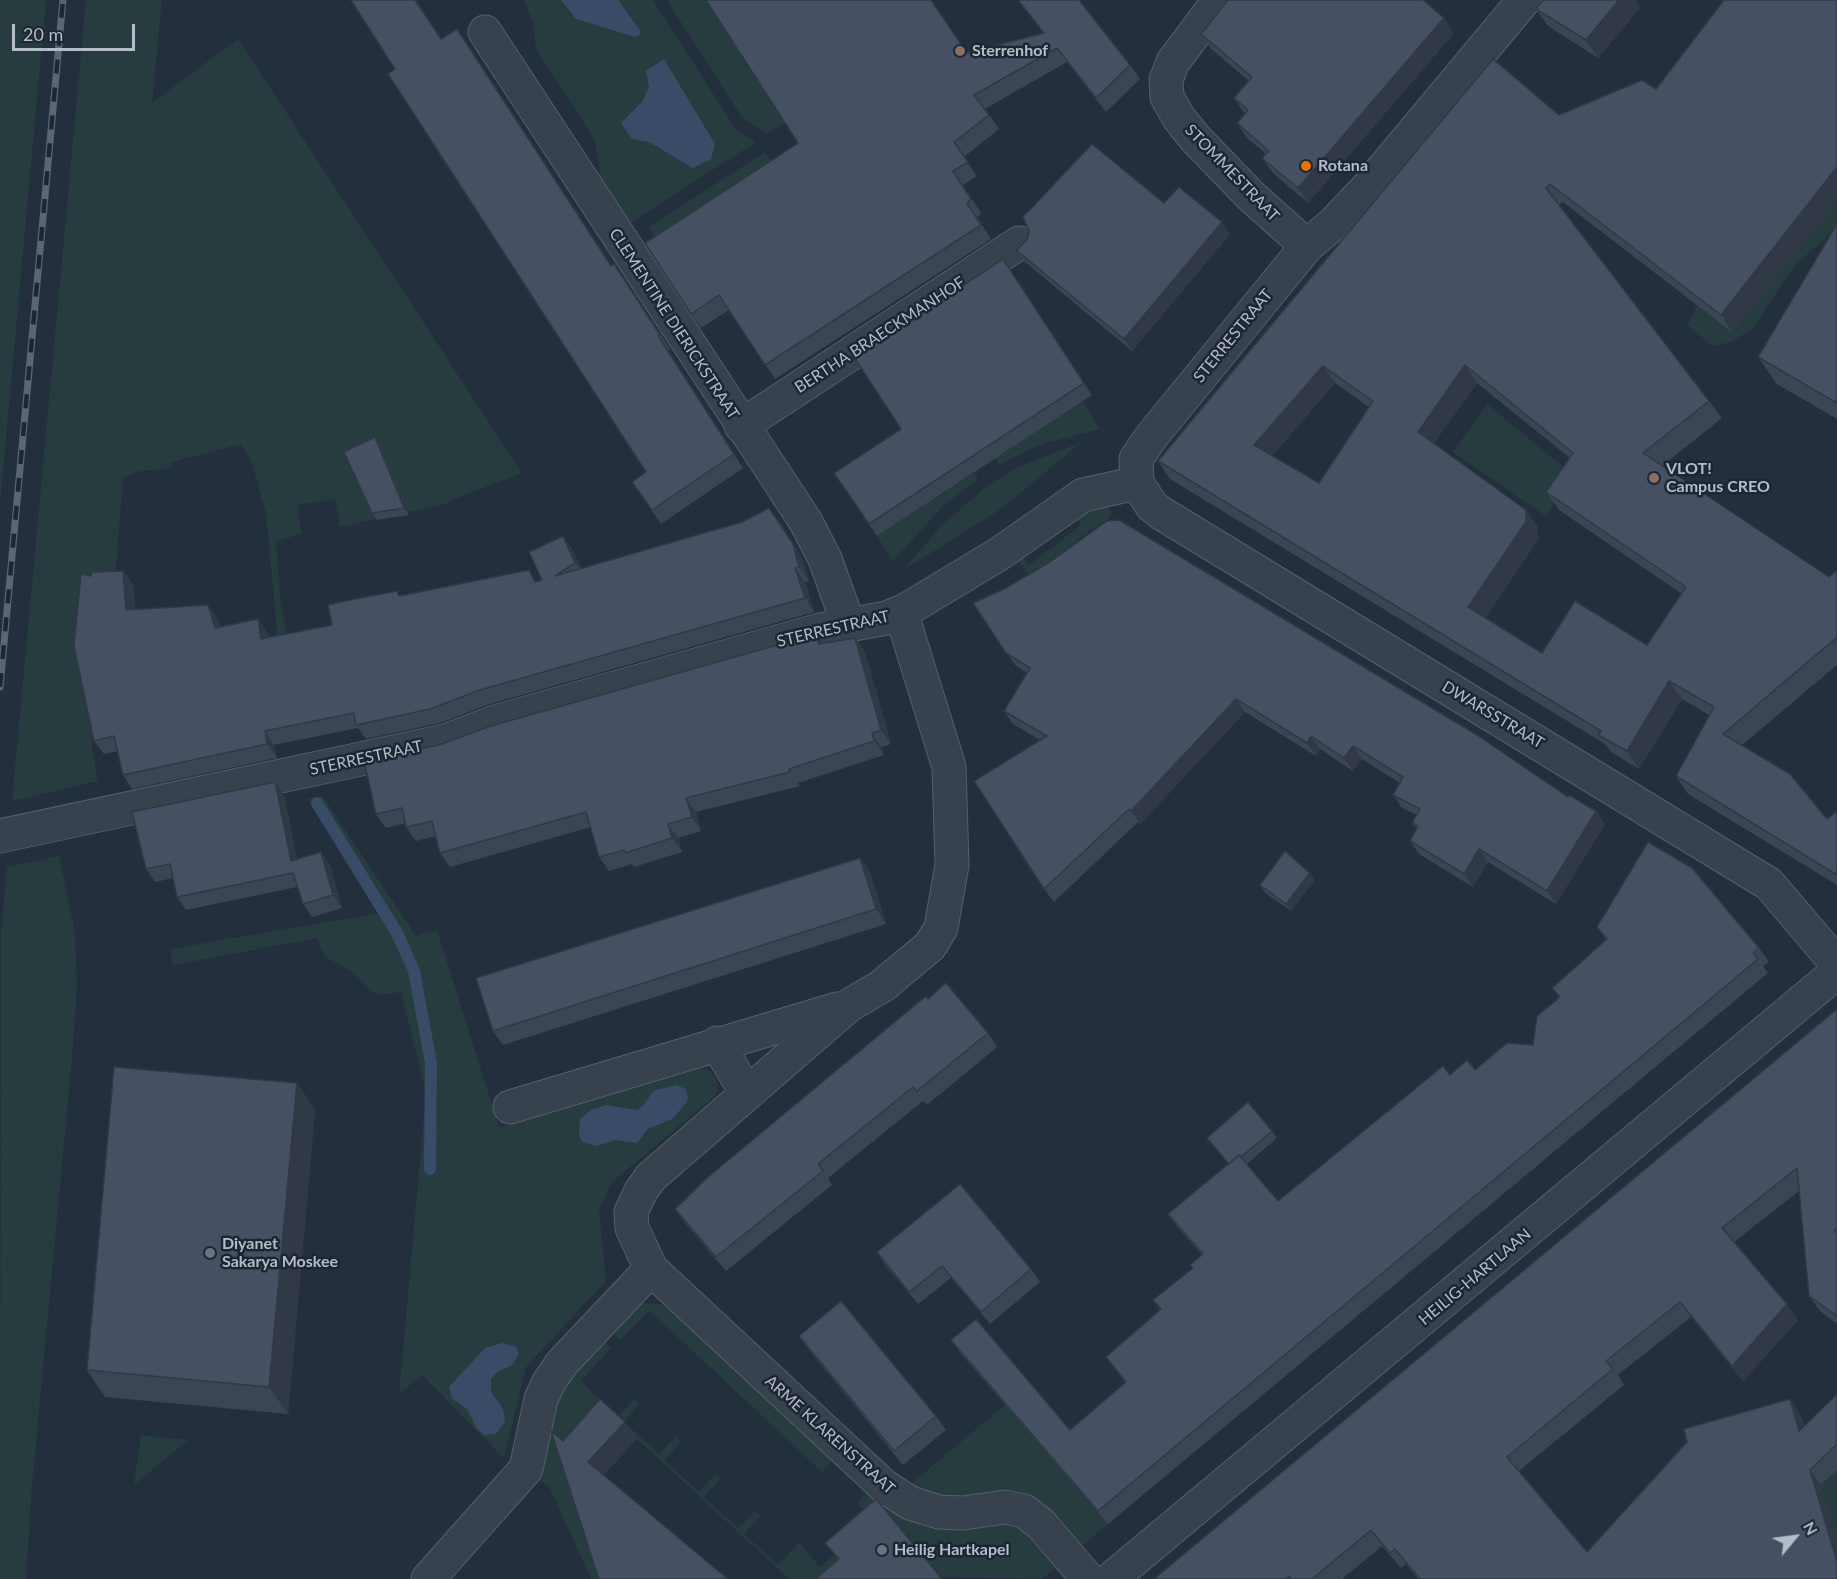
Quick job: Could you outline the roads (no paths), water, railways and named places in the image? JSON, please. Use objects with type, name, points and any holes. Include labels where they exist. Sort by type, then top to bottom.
[{"type":"street","name":"STOMMESTRAAT","points":[[1215,0],[1214,7],[1173,62],[1166,80],[1167,97],[1179,118],[1195,138],[1251,196],[1307,246]]},
{"type":"street","name":"STERRESTRAAT","points":[[0,836],[445,741],[495,722],[848,623],[887,618],[999,555],[1083,495],[1137,483],[1136,459],[1144,445],[1307,246],[1334,223],[1368,187],[1524,0]]},
{"type":"street","name":"CLEMENTINE DIERICKSTRAAT","points":[[485,32],[806,522],[825,559],[848,623]]},
{"type":"street","name":"BERTHA BRAECKMANHOF","points":[[741,426],[1019,243]]},
{"type":"street","name":"DWARSSTRAAT","points":[[1137,483],[1152,506],[1161,513],[1769,884],[1837,964]]},
{"type":"street","points":[[428,1579],[526,1469],[541,1399],[549,1382],[562,1364],[651,1269],[632,1228],[631,1212],[651,1177],[746,1092],[848,1006],[882,986],[930,946],[941,928],[952,865],[949,767],[901,612]]},
{"type":"street","name":"HEILIG-HARTLAAN","points":[[1111,1579],[1837,972]]},
{"type":"street","points":[[510,1107],[717,1043],[848,1006]]},
{"type":"street","points":[[717,1043],[746,1092]]},
{"type":"street","name":"ARME KLARENSTRAAT","points":[[651,1269],[897,1496],[925,1509],[939,1512],[963,1513],[1005,1507],[1024,1511],[1041,1524],[1088,1579]]},
{"type":"water","points":[[561,0],[618,0],[641,32],[635,37],[576,19]]},
{"type":"water","points":[[664,59],[715,144],[711,159],[693,168],[649,142],[632,139],[621,123],[642,102],[649,87],[646,71]]},
{"type":"water","points":[[676,1085],[686,1089],[687,1102],[672,1119],[648,1129],[637,1143],[616,1140],[596,1146],[583,1142],[579,1136],[580,1119],[591,1110],[606,1105],[637,1110],[643,1106],[653,1091]]},
{"type":"water","points":[[502,1343],[516,1347],[519,1354],[512,1365],[497,1372],[491,1379],[491,1392],[503,1409],[505,1422],[496,1434],[484,1435],[477,1429],[467,1409],[452,1398],[449,1387],[485,1348]]},
{"type":"waterway","points":[[317,803],[397,933],[414,971],[431,1063],[430,1169]]},
{"type":"railway","points":[[0,687],[63,0]]},
{"type":"place","name":"Sterrenhof","points":[[960,51]]},
{"type":"place","name":"Rotana","points":[[1306,166]]},
{"type":"place","name":"VLOT! Campus CREO","points":[[1654,478]]},
{"type":"place","name":"Diyanet Sakarya Moskee","points":[[210,1253]]},
{"type":"place","name":"Heilig Hartkapel","points":[[882,1550]]}]
